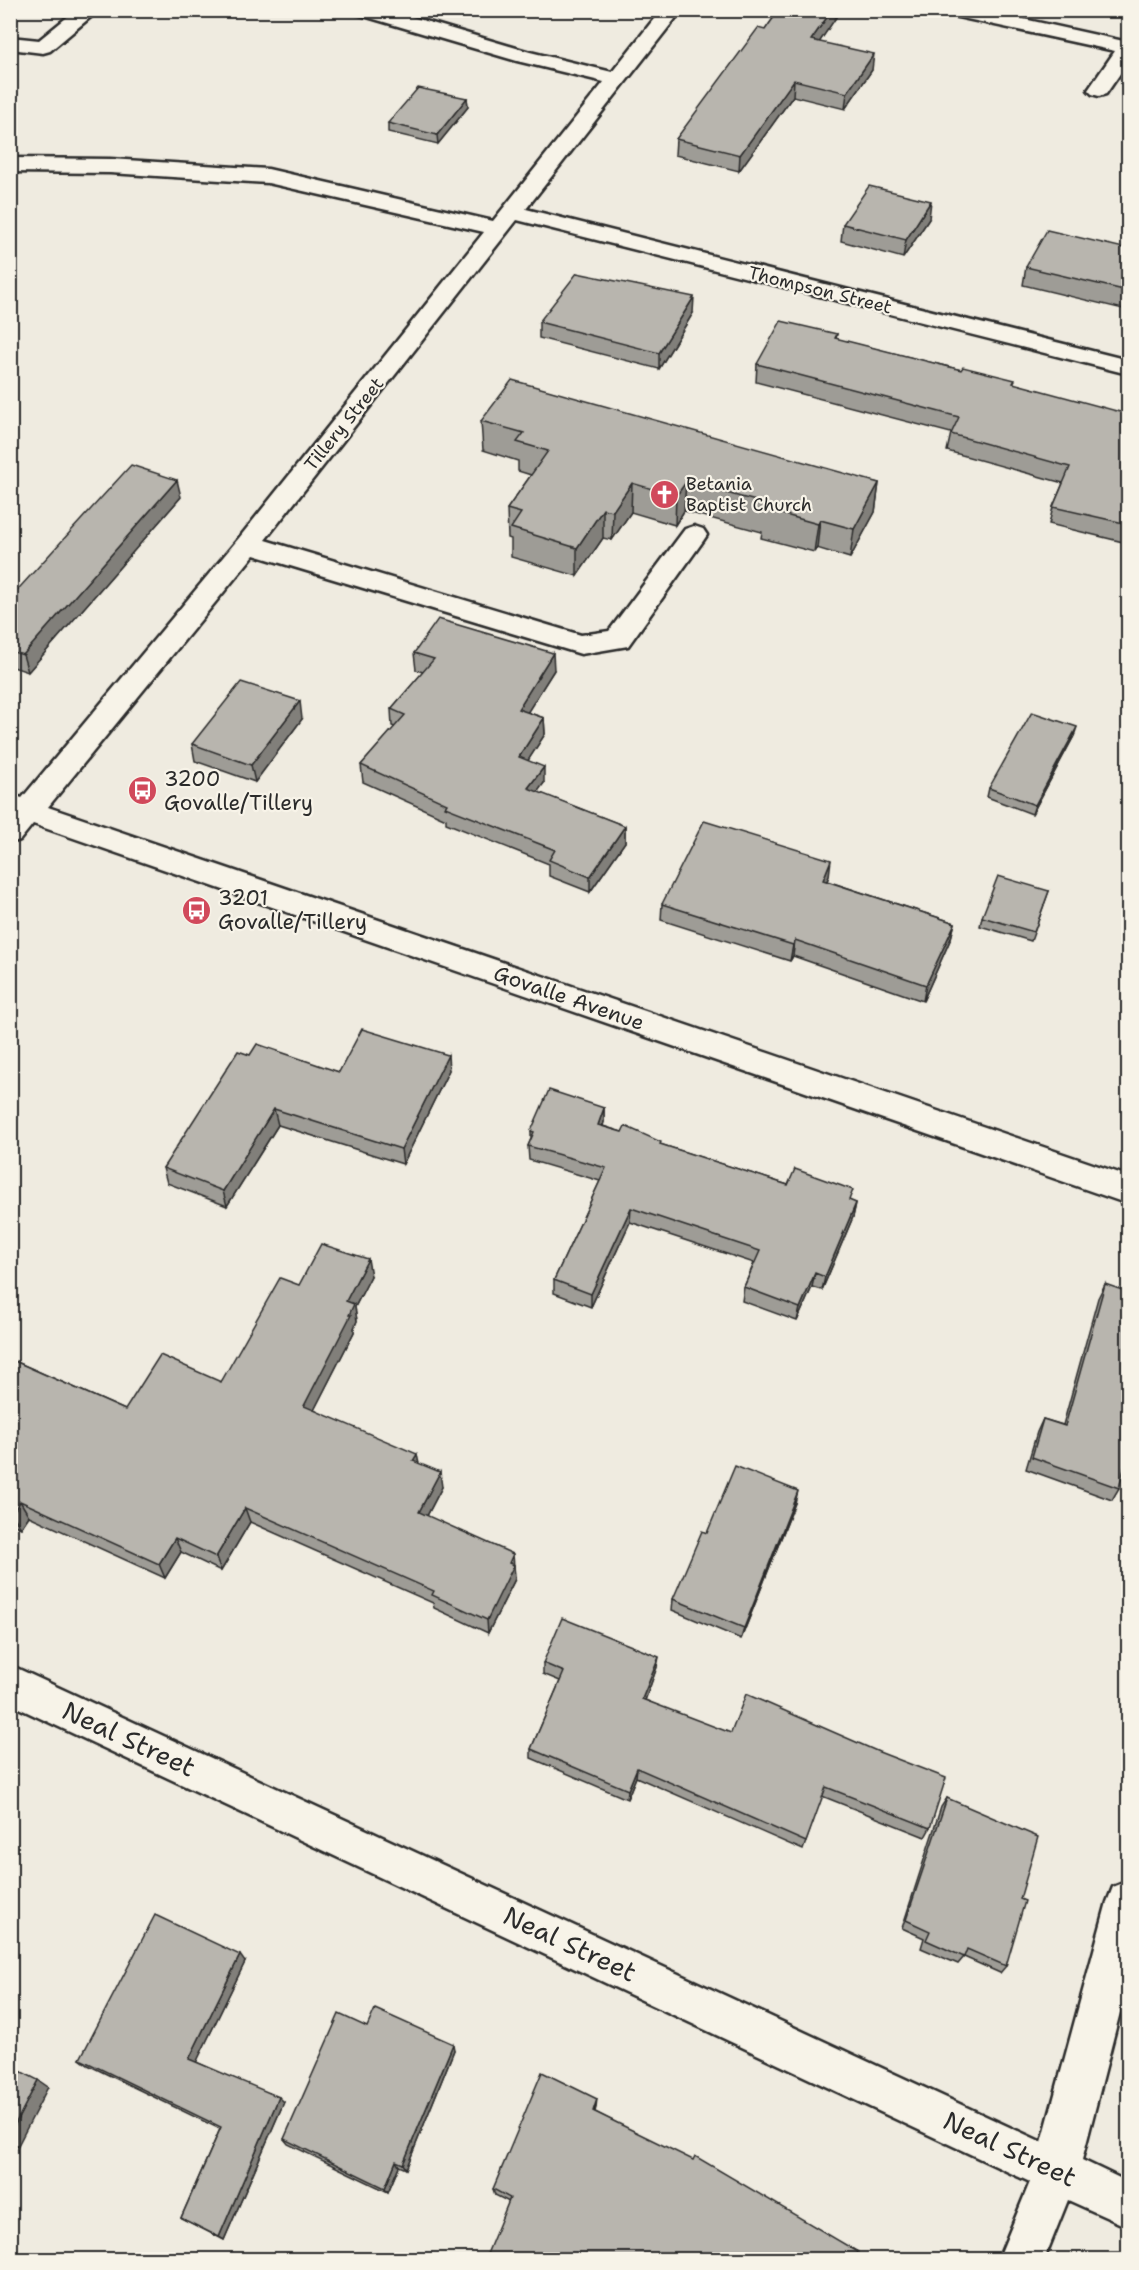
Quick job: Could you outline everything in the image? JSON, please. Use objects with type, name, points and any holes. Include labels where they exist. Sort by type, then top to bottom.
[{"type":"street","points":[[10,43],[43,47],[88,10]]},
{"type":"street","points":[[364,10],[524,57],[616,79]]},
{"type":"street","name":"Tillery Street","points":[[16,816],[248,544],[672,10]]},
{"type":"street","points":[[953,10],[1128,48],[1099,90]]},
{"type":"street","name":"Thompson Street","points":[[20,166],[51,164],[110,166],[268,176],[506,220],[1128,367]]},
{"type":"street","points":[[10,189],[20,166]]},
{"type":"street","points":[[248,544],[581,645],[618,639],[694,535]]},
{"type":"street","name":"Govalle Avenue","points":[[16,816],[1128,1190]]},
{"type":"street","name":"Neal Street","points":[[10,1684],[1128,2205]]},
{"type":"street","points":[[1021,2259],[1057,2170],[1128,1902]]},
{"type":"building","points":[[779,10],[832,10],[811,40],[874,54],[847,93],[794,80],[740,155],[676,139],[758,28],[765,30]]},
{"type":"building","points":[[418,88],[467,98],[437,135],[388,123]]},
{"type":"building","points":[[869,186],[931,201],[906,240],[843,224]]},
{"type":"building","points":[[1047,230],[1128,249],[1128,291],[1026,267]]},
{"type":"building","points":[[577,273],[694,297],[659,353],[539,322]]},
{"type":"building","points":[[781,321],[837,334],[835,338],[961,370],[963,367],[1015,380],[1013,383],[1128,414],[1128,524],[1053,507],[1070,467],[951,434],[959,417],[757,364]]},
{"type":"building","points":[[512,380],[879,483],[854,529],[820,520],[818,524],[764,509],[767,504],[686,482],[676,496],[632,483],[613,511],[603,509],[577,548],[511,528],[521,513],[507,509],[548,451],[517,442],[524,433],[481,421]]},
{"type":"building","points":[[131,465],[177,480],[23,655],[10,651],[10,598]]},
{"type":"building","points":[[438,619],[553,653],[518,709],[544,718],[519,757],[544,767],[528,788],[625,826],[590,877],[549,860],[555,850],[445,807],[447,804],[361,765],[405,715],[391,709],[434,659],[414,653]]},
{"type":"building","points":[[241,682],[300,701],[251,765],[192,744]]},
{"type":"building","points":[[1032,712],[1077,727],[1035,805],[989,788]]},
{"type":"building","points":[[704,821],[831,860],[823,880],[955,923],[926,985],[795,940],[793,945],[662,904]]},
{"type":"building","points":[[998,876],[1049,891],[1034,932],[982,917]]},
{"type":"building","points":[[362,1029],[448,1055],[401,1149],[274,1109],[223,1191],[163,1168],[238,1051],[250,1055],[257,1044],[339,1072]]},
{"type":"building","points":[[549,1090],[604,1108],[598,1125],[622,1132],[625,1126],[661,1142],[660,1144],[788,1185],[795,1169],[853,1190],[849,1200],[856,1203],[825,1277],[815,1273],[800,1308],[744,1287],[760,1251],[631,1208],[591,1294],[554,1280],[606,1168],[528,1146],[534,1132],[531,1131]]},
{"type":"building","points":[[321,1244],[368,1259],[346,1301],[354,1304],[349,1315],[351,1315],[304,1406],[417,1454],[413,1461],[440,1472],[419,1512],[513,1554],[509,1563],[514,1565],[487,1620],[432,1595],[434,1591],[245,1508],[216,1557],[175,1538],[159,1564],[20,1501],[12,1514],[10,1513],[10,1359],[125,1410],[160,1355],[221,1382],[280,1278],[299,1285]]},
{"type":"building","points":[[1105,1284],[1128,1292],[1128,1454],[1119,1488],[1032,1457],[1043,1419],[1065,1426]]},
{"type":"building","points":[[735,1466],[798,1491],[744,1628],[673,1599],[702,1531],[707,1533]]},
{"type":"building","points":[[562,1618],[659,1657],[642,1699],[731,1733],[746,1694],[879,1752],[946,1778],[930,1828],[826,1787],[806,1842],[637,1768],[628,1790],[531,1749],[564,1672],[543,1663]]},
{"type":"building","points":[[947,1798],[1038,1837],[1020,1899],[1025,1901],[1006,1966],[967,1949],[964,1957],[926,1940],[930,1931],[906,1920]]},
{"type":"building","points":[[155,1915],[240,1955],[189,2059],[279,2097],[219,2237],[181,2218],[221,2127],[80,2059]]},
{"type":"building","points":[[375,2009],[453,2044],[403,2164],[396,2161],[385,2188],[284,2139],[339,2014],[367,2027]]},
{"type":"building","points":[[10,2066],[38,2080],[10,2134]]},
{"type":"building","points":[[542,2072],[597,2099],[593,2111],[693,2160],[695,2156],[858,2252],[855,2259],[485,2259],[510,2198],[493,2189]]},
{"type":"place","name":"Betania Baptist Church","points":[[665,494]]},
{"type":"place","name":"3200 Govalle/Tillery","points":[[143,791]]},
{"type":"place","name":"3201 Govalle/Tillery","points":[[197,910]]}]
